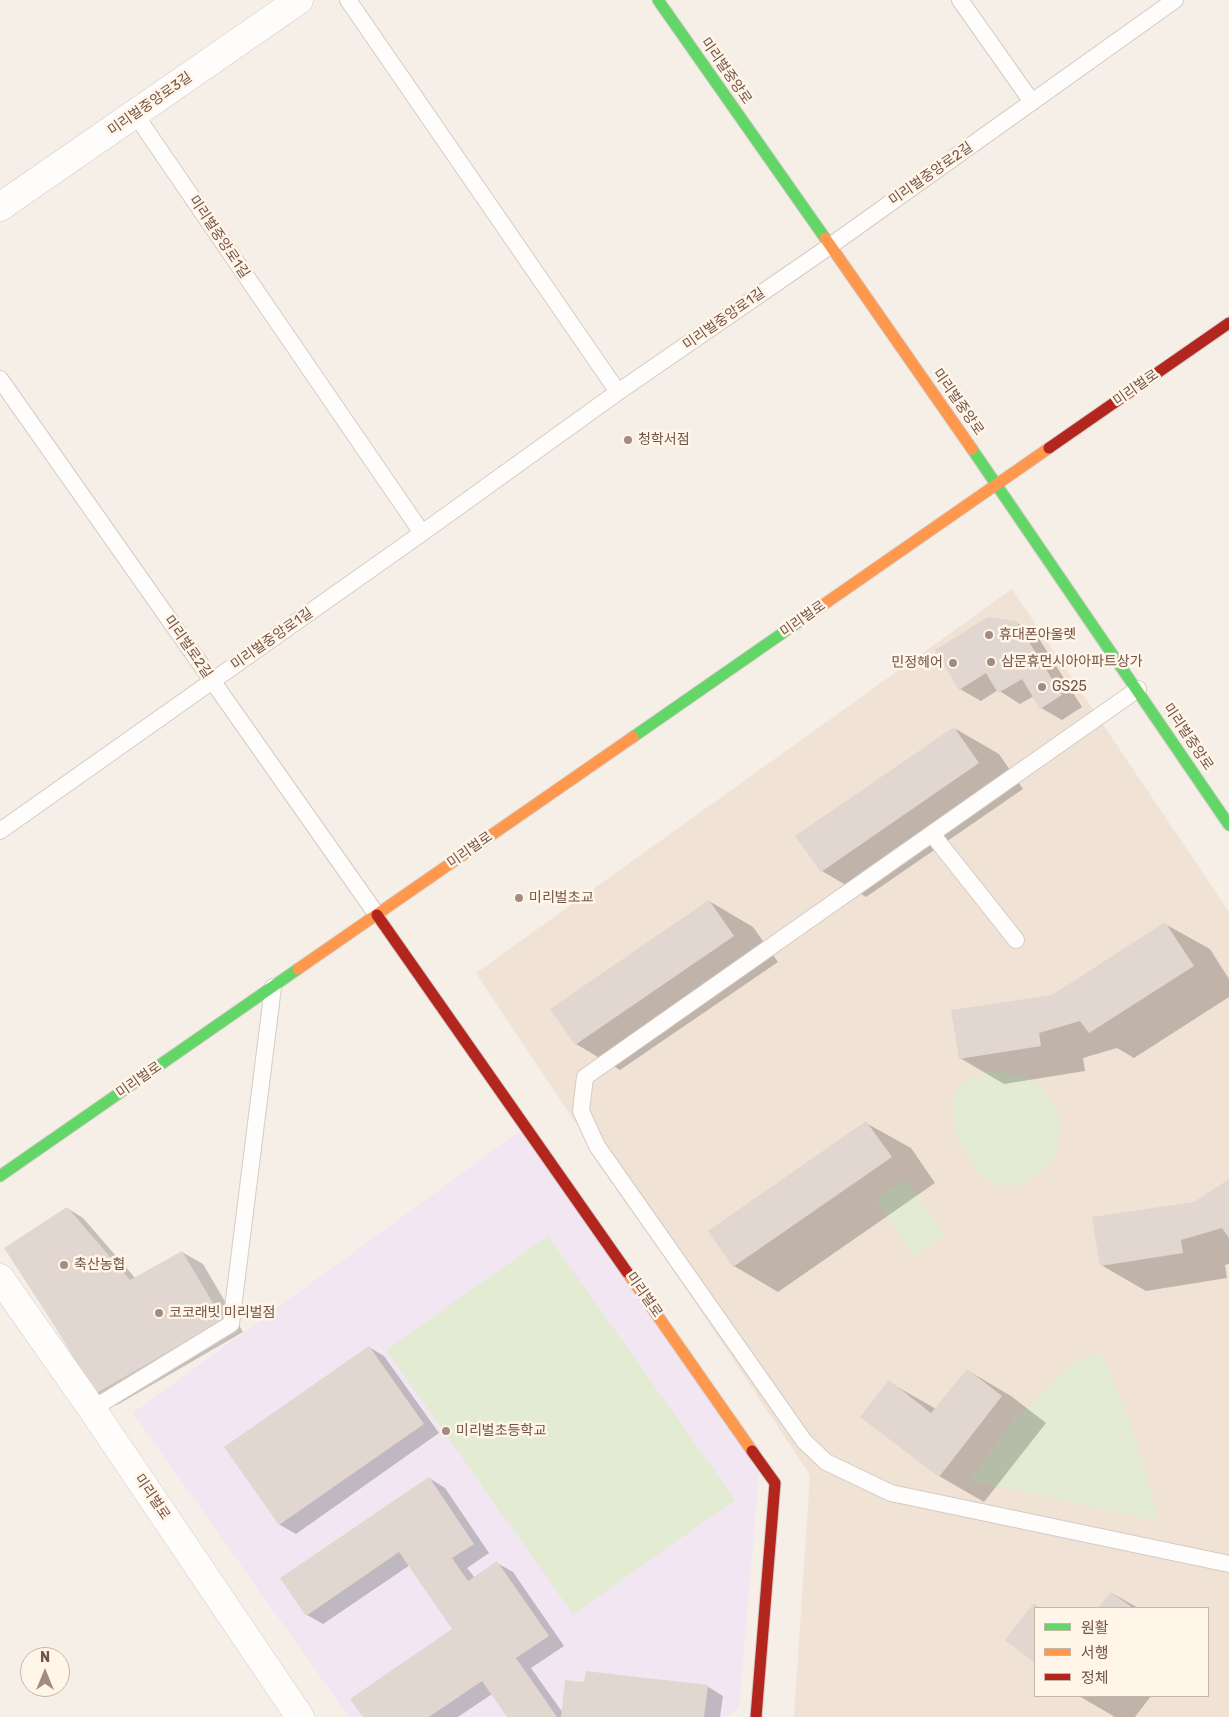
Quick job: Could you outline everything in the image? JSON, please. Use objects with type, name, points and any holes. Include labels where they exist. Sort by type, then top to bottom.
[{"type":"street","name":"미리벌중앙로3길","points":[[0,207],[299,0]]},
{"type":"street","name":"미리벌중앙로","points":[[658,0],[998,484],[1229,825]]},
{"type":"street","name":"미리벌로","points":[[0,1176],[1229,323]]},
{"type":"street","name":"미리벌로","points":[[377,915],[775,1483],[756,1717]]},
{"type":"street","name":"미리벌로","points":[[0,1278],[92,1409],[300,1717]]},
{"type":"lane","points":[[348,0],[618,392]]},
{"type":"lane","points":[[960,0],[1032,102]]},
{"type":"lane","name":"미리벌중앙로2길","points":[[830,246],[1175,0]]},
{"type":"lane","name":"미리벌중앙로1길","points":[[135,114],[422,533]]},
{"type":"lane","name":"미리벌중앙로1길","points":[[1,827],[422,533],[618,392],[830,246]]},
{"type":"lane","name":"미리벌로2길","points":[[0,380],[377,915]]},
{"type":"lane","points":[[1138,689],[585,1077],[581,1111],[598,1146],[804,1441],[826,1462],[891,1493],[1229,1564]]},
{"type":"lane","points":[[932,834],[1016,940]]},
{"type":"lane","points":[[92,1409],[231,1324],[273,987]]},
{"type":"shaded area","points":[[1012,589],[1229,912],[1229,1717],[794,1717],[810,1475],[476,973]]},
{"type":"shaded area","name":"미리벌초등학교","points":[[520,1131],[761,1450],[739,1708],[727,1717],[349,1717],[133,1413]]},
{"type":"green space","points":[[990,1071],[1018,1076],[1031,1081],[1050,1098],[1057,1111],[1060,1137],[1050,1162],[1030,1180],[1017,1185],[1004,1186],[996,1184],[982,1176],[965,1151],[955,1128],[953,1112],[955,1092],[970,1078]]},
{"type":"green space","points":[[905,1179],[945,1236],[914,1257],[875,1200]]},
{"type":"green space","points":[[548,1236],[735,1500],[573,1614],[386,1350]]},
{"type":"green space","points":[[1101,1352],[1131,1423],[1160,1522],[970,1480],[1011,1422],[1071,1364]]},
{"type":"building","name":"삼문휴먼시아아파트상가","points":[[988,617],[1016,621],[1062,695],[1040,709],[1022,679],[998,693],[986,673],[959,690],[935,650]]},
{"type":"building","points":[[954,727],[979,763],[821,872],[795,836]]},
{"type":"building","points":[[709,900],[734,936],[575,1045],[550,1009]]},
{"type":"building","points":[[1165,922],[1194,966],[1089,1033],[1080,1021],[1039,1033],[1041,1046],[959,1059],[951,1010],[1052,995]]},
{"type":"building","points":[[866,1121],[892,1157],[733,1267],[708,1231]]},
{"type":"building","points":[[1229,1179],[1229,1238],[1222,1228],[1181,1240],[1183,1253],[1100,1266],[1092,1217],[1194,1202]]},
{"type":"building","points":[[67,1207],[130,1280],[182,1251],[223,1320],[95,1394],[54,1325],[4,1248]]},
{"type":"building","points":[[369,1346],[424,1424],[279,1525],[224,1447]]},
{"type":"building","points":[[967,1369],[1002,1396],[939,1477],[860,1417],[889,1380],[931,1413]]},
{"type":"building","points":[[429,1477],[474,1544],[452,1558],[468,1581],[497,1561],[549,1636],[516,1658],[557,1717],[507,1717],[482,1681],[429,1717],[363,1717],[350,1699],[452,1629],[399,1552],[306,1616],[280,1578]]},
{"type":"building","points":[[1111,1592],[1132,1607],[1099,1607]]},
{"type":"building","points":[[1034,1603],[1039,1607],[1034,1607],[1034,1662],[1005,1640]]},
{"type":"building","points":[[586,1671],[708,1685],[704,1717],[561,1717],[565,1680],[584,1682]]},
{"type":"traffic: fast","points":[[658,0],[825,238]]},
{"type":"traffic: fast","points":[[972,449],[1229,825]]},
{"type":"traffic: fast","points":[[633,737],[810,614]]},
{"type":"traffic: fast","points":[[0,1176],[298,969]]},
{"type":"traffic: slow","points":[[825,238],[972,449]]},
{"type":"traffic: slow","points":[[810,614],[1049,448]]},
{"type":"traffic: slow","points":[[298,969],[633,737]]},
{"type":"traffic: slow","points":[[627,1272],[752,1451]]},
{"type":"traffic: jam","points":[[1049,448],[1229,323]]},
{"type":"traffic: jam","points":[[377,915],[627,1272]]},
{"type":"traffic: jam","points":[[752,1451],[775,1483],[756,1717]]},
{"type":"place","name":"청학서점","points":[[628,440]]},
{"type":"place","name":"휴대폰아울렛","points":[[989,635]]},
{"type":"place","name":"삼문휴먼시아아파트상가","points":[[991,662]]},
{"type":"place","name":"민정헤어","points":[[953,663]]},
{"type":"place","name":"GS25","points":[[1042,687]]},
{"type":"place","name":"미리벌초교","points":[[519,898]]},
{"type":"place","name":"축산농협","points":[[64,1265]]},
{"type":"place","name":"코코래빗 미리벌점","points":[[159,1313]]},
{"type":"place","name":"미리벌초등학교","points":[[446,1431]]}]
